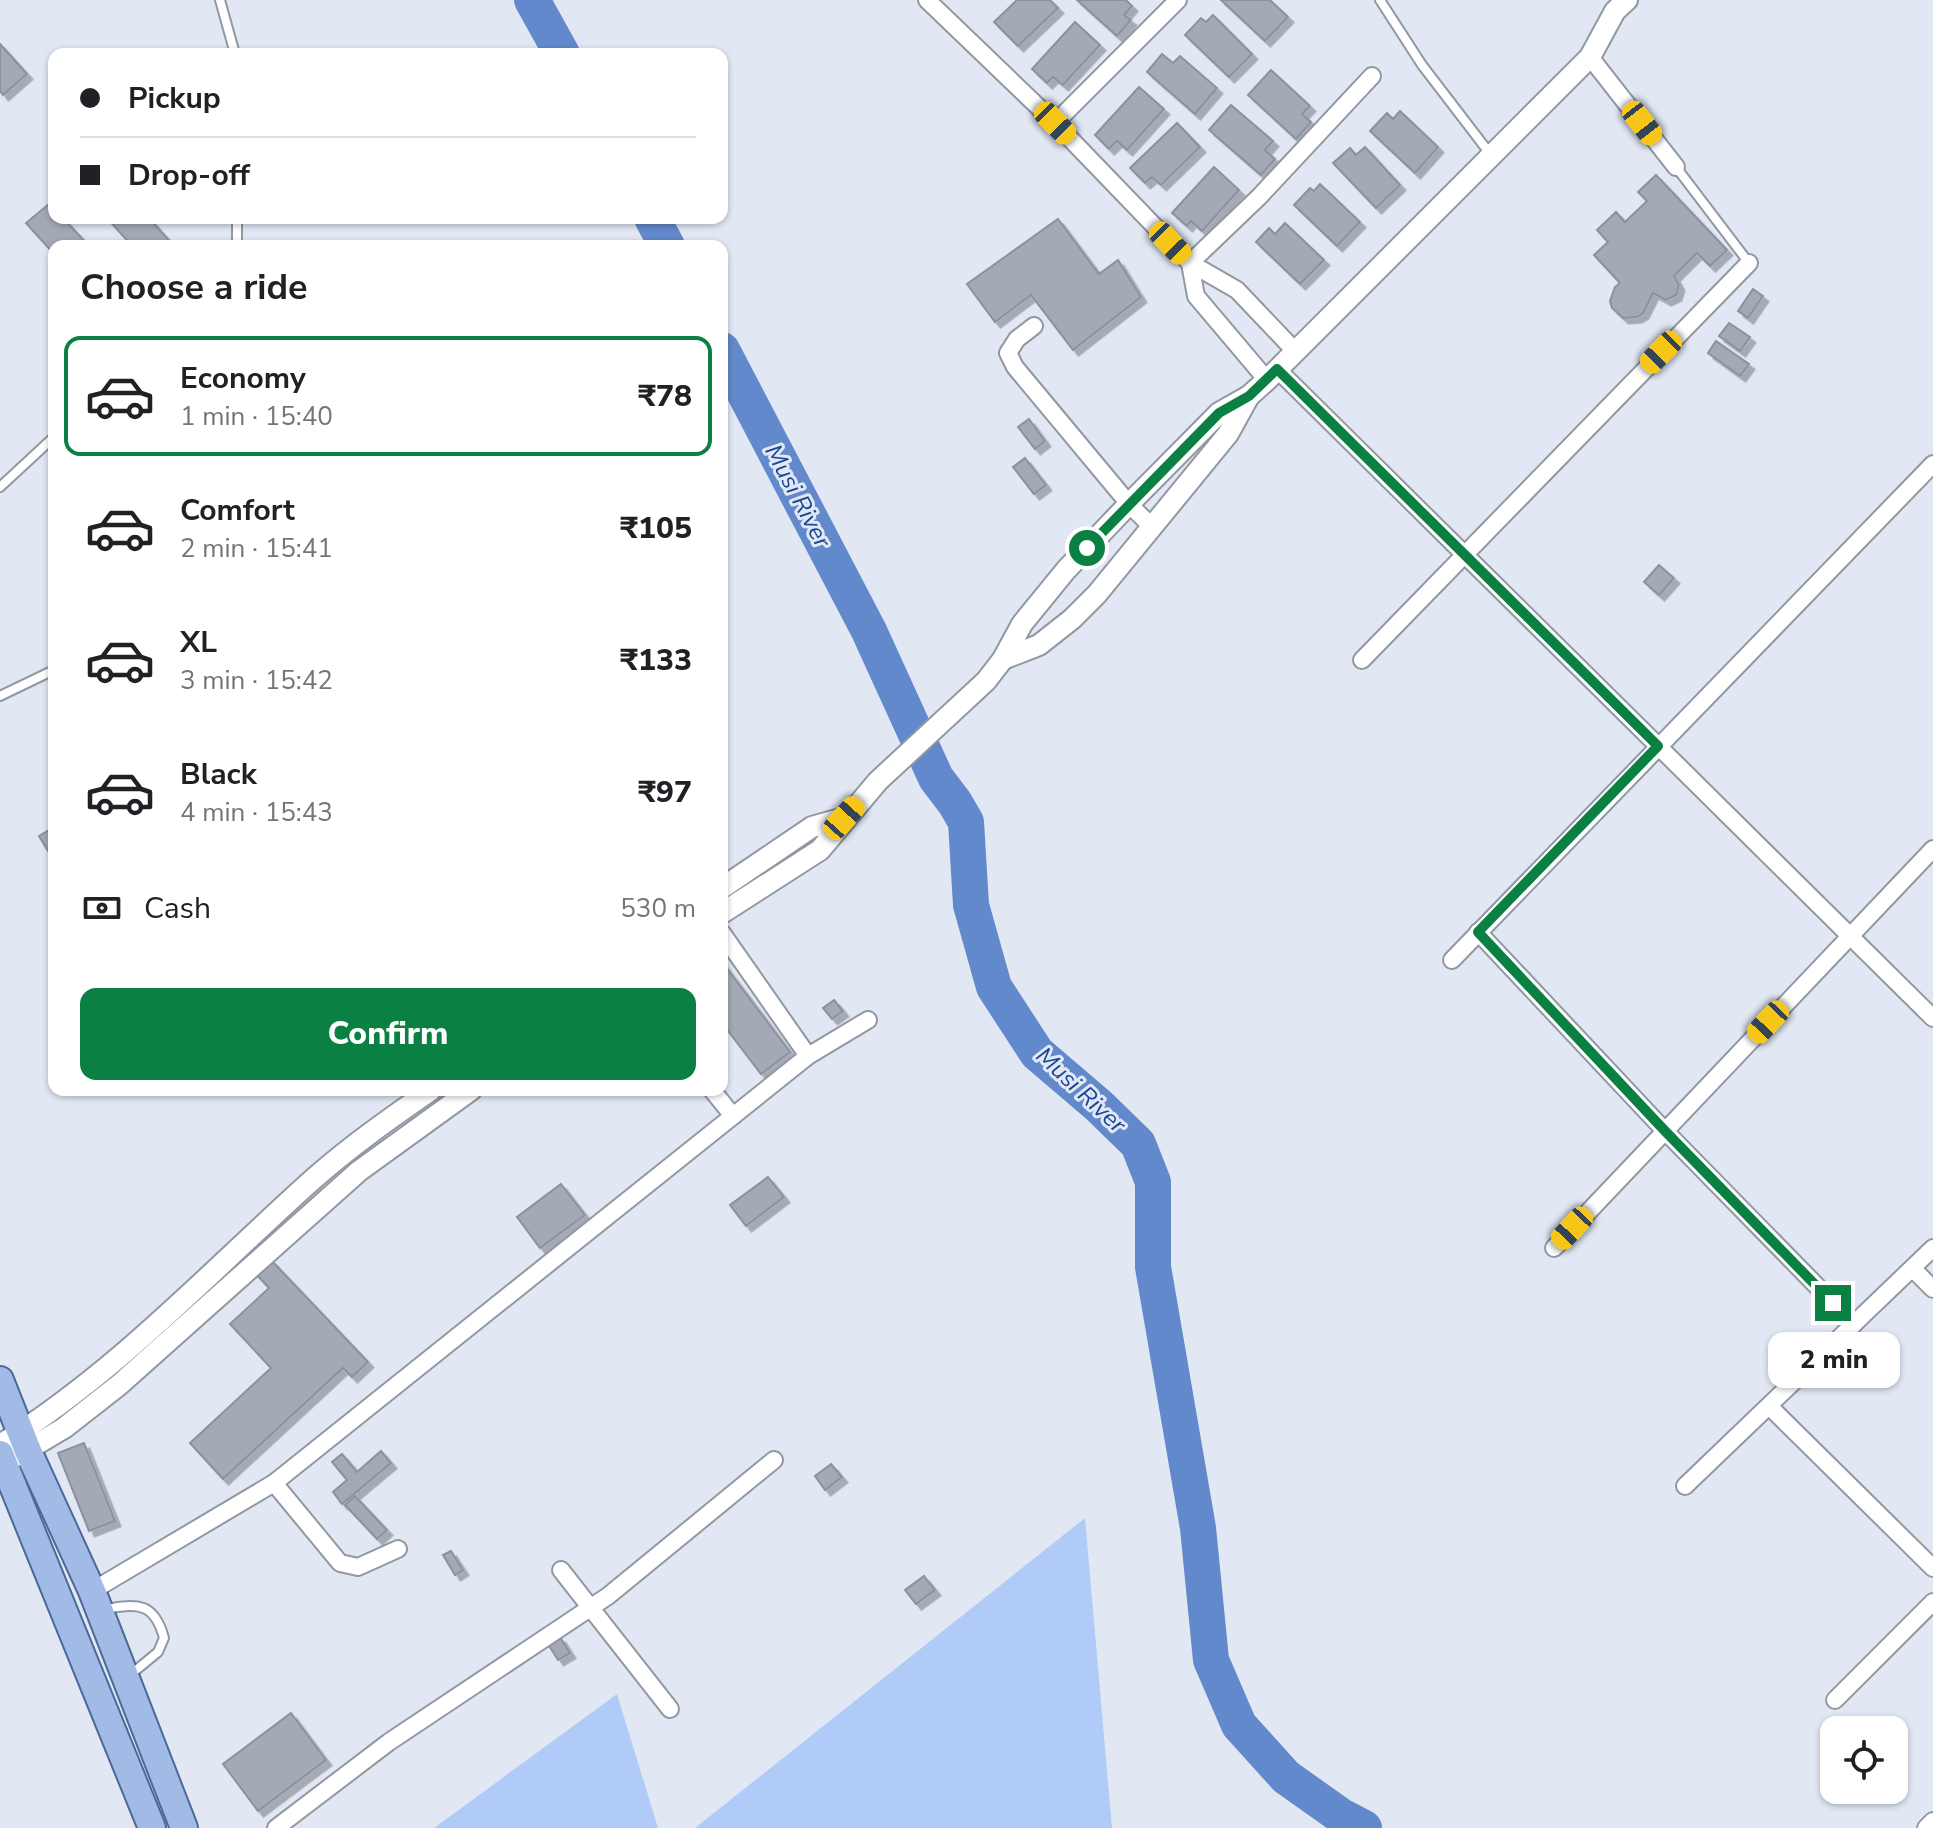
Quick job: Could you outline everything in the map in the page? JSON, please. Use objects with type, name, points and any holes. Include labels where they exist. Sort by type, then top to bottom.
[{"type":"main road","points":[[0,1380],[10,1449],[152,1828]]},
{"type":"main road","points":[[10,1449],[96,1600],[184,1828]]},
{"type":"street","points":[[927,0],[1055,123],[1190,263],[1237,290],[1295,351]]},
{"type":"street","points":[[1055,123],[1178,0]]},
{"type":"street","points":[[728,909],[820,850],[878,781],[986,681],[1003,659],[1022,624],[1129,504],[1219,413],[1249,396],[1272,374],[1590,57],[1615,11],[1627,0]]},
{"type":"street","points":[[1590,57],[1676,167]]},
{"type":"street","points":[[1190,263],[1259,197],[1372,76]]},
{"type":"street","points":[[1190,263],[1196,296],[1272,374],[1464,554],[1933,1018]]},
{"type":"street","points":[[1362,660],[1749,263]]},
{"type":"street","points":[[1034,326],[1017,339],[1008,353],[1015,367],[1129,504],[1153,528]]},
{"type":"street","points":[[1003,659],[1039,645],[1072,619],[1153,528],[1228,434],[1249,396]]},
{"type":"street","points":[[1452,960],[1933,464]]},
{"type":"street","points":[[728,884],[812,827],[844,818]]},
{"type":"street","points":[[1554,1248],[1933,849]]},
{"type":"street","points":[[1478,932],[1665,1131],[1854,1324]]},
{"type":"street","points":[[728,942],[808,1056]]},
{"type":"street","points":[[96,1600],[274,1483],[808,1056],[868,1020]]},
{"type":"street","points":[[10,1449],[174,1310],[342,1156],[422,1096]]},
{"type":"street","points":[[10,1449],[64,1428],[132,1374],[354,1175],[461,1096]]},
{"type":"street","points":[[717,1096],[733,1116]]},
{"type":"street","points":[[342,1156],[354,1175]]},
{"type":"street","points":[[255,1234],[270,1250]]},
{"type":"street","points":[[1685,1486],[1933,1248]]},
{"type":"street","points":[[1913,1269],[1933,1289]]},
{"type":"street","points":[[119,1356],[132,1374]]},
{"type":"street","points":[[1770,1407],[1933,1568]]},
{"type":"street","points":[[276,1828],[389,1742],[608,1596],[774,1460]]},
{"type":"street","points":[[274,1483],[340,1563],[358,1567],[398,1549]]},
{"type":"street","points":[[561,1570],[670,1709]]},
{"type":"street","points":[[1835,1700],[1933,1602]]},
{"type":"street","points":[[1926,1828],[1933,1821]]},
{"type":"lane","points":[[220,0],[233,48]]},
{"type":"lane","points":[[1380,0],[1422,65],[1491,155]]},
{"type":"lane","points":[[1676,167],[1749,263]]},
{"type":"lane","points":[[0,487],[48,443]]},
{"type":"lane","points":[[0,696],[48,673]]},
{"type":"lane","points":[[96,1600],[134,1604],[150,1610],[161,1626],[164,1638],[158,1652],[126,1679]]},
{"type":"shaded area","points":[[1085,1518],[1112,1828],[695,1828]]},
{"type":"shaded area","points":[[617,1694],[658,1828],[434,1828]]},
{"type":"building","points":[[1017,0],[1050,0],[1058,8],[1018,46],[994,22]]},
{"type":"building","points":[[1077,0],[1126,0],[1132,6],[1124,15],[1131,20],[1117,36]]},
{"type":"building","points":[[1221,0],[1270,0],[1288,17],[1265,41]]},
{"type":"building","points":[[1213,15],[1252,54],[1229,77],[1185,35],[1201,18],[1206,22]]},
{"type":"building","points":[[1075,22],[1100,45],[1063,85],[1053,77],[1047,83],[1032,69]]},
{"type":"building","points":[[0,44],[27,74],[3,95],[0,91]]},
{"type":"building","points":[[1162,54],[1173,63],[1180,56],[1217,88],[1195,114],[1147,72]]},
{"type":"building","points":[[1271,70],[1310,106],[1302,114],[1311,122],[1296,139],[1248,95]]},
{"type":"building","points":[[1139,87],[1164,109],[1127,150],[1117,141],[1109,149],[1095,135]]},
{"type":"building","points":[[1231,105],[1273,141],[1265,150],[1275,159],[1261,175],[1209,130]]},
{"type":"building","points":[[1400,111],[1438,147],[1415,173],[1370,131],[1387,113],[1393,119]]},
{"type":"building","points":[[1177,123],[1200,147],[1161,185],[1152,177],[1145,183],[1130,168]]},
{"type":"building","points":[[1365,147],[1400,185],[1376,208],[1333,163],[1350,148],[1356,155]]},
{"type":"building","points":[[1214,167],[1239,190],[1202,231],[1191,221],[1187,226],[1172,213]]},
{"type":"building","points":[[1656,175],[1727,250],[1710,266],[1697,253],[1674,276],[1679,285],[1676,295],[1666,300],[1653,293],[1643,313],[1637,317],[1623,318],[1612,308],[1610,301],[1615,287],[1620,283],[1594,255],[1608,242],[1597,230],[1616,212],[1625,222],[1647,201],[1638,192]]},
{"type":"building","points":[[1320,184],[1360,222],[1337,246],[1294,205],[1310,188],[1314,191]]},
{"type":"building","points":[[48,205],[48,224],[69,224],[83,240],[48,240],[48,247],[26,223]]},
{"type":"building","points":[[1058,219],[1099,274],[1118,260],[1141,297],[1073,350],[1031,295],[995,322],[967,284]]},
{"type":"building","points":[[1285,223],[1324,260],[1300,284],[1256,242],[1269,228],[1275,234]]},
{"type":"building","points":[[112,224],[154,224],[169,240],[127,240]]},
{"type":"building","points":[[1753,289],[1763,296],[1748,318],[1738,311]]},
{"type":"building","points":[[1729,323],[1750,337],[1740,351],[1719,336]]},
{"type":"building","points":[[1716,341],[1749,364],[1740,376],[1708,353]]},
{"type":"building","points":[[1029,419],[1045,441],[1035,449],[1018,427]]},
{"type":"building","points":[[1025,458],[1046,485],[1034,494],[1013,467]]},
{"type":"building","points":[[1659,565],[1674,578],[1659,595],[1644,582]]},
{"type":"building","points":[[48,831],[48,851],[39,836]]},
{"type":"building","points":[[728,970],[790,1052],[761,1074],[728,1031]]},
{"type":"building","points":[[834,1000],[843,1011],[832,1019],[823,1008]]},
{"type":"building","points":[[768,1177],[784,1197],[746,1226],[730,1205]]},
{"type":"building","points":[[561,1184],[585,1215],[540,1248],[517,1217]]},
{"type":"building","points":[[270,1259],[368,1362],[352,1377],[343,1368],[223,1479],[190,1443],[271,1368],[230,1324],[269,1288],[255,1273]]},
{"type":"building","points":[[84,1443],[115,1521],[89,1531],[58,1453]]},
{"type":"building","points":[[381,1451],[391,1463],[342,1504],[333,1492],[347,1480],[332,1462],[342,1454],[357,1472]]},
{"type":"building","points":[[831,1464],[842,1477],[825,1490],[815,1476]]},
{"type":"building","points":[[355,1496],[387,1530],[377,1539],[345,1505]]},
{"type":"building","points":[[451,1551],[463,1570],[455,1575],[443,1555]]},
{"type":"building","points":[[924,1576],[935,1590],[916,1604],[905,1590]]},
{"type":"building","points":[[560,1637],[570,1653],[558,1660],[548,1644]]},
{"type":"building","points":[[291,1713],[326,1760],[258,1811],[223,1764]]},
{"type":"waterway","name":"Musi River","points":[[532,0],[559,48]]},
{"type":"waterway","name":"Musi River","points":[[655,224],[664,240]]},
{"type":"waterway","name":"Musi River","points":[[728,361],[869,631],[936,778],[966,822],[971,905],[994,987],[1037,1053],[1138,1144],[1153,1182],[1153,1267],[1198,1528],[1211,1660],[1239,1725],[1286,1777],[1341,1816],[1364,1828]]},
{"type":"route","points":[[1087,548],[1219,413],[1249,396],[1277,369],[1658,746],[1478,932],[1665,1131],[1833,1303]]}]
